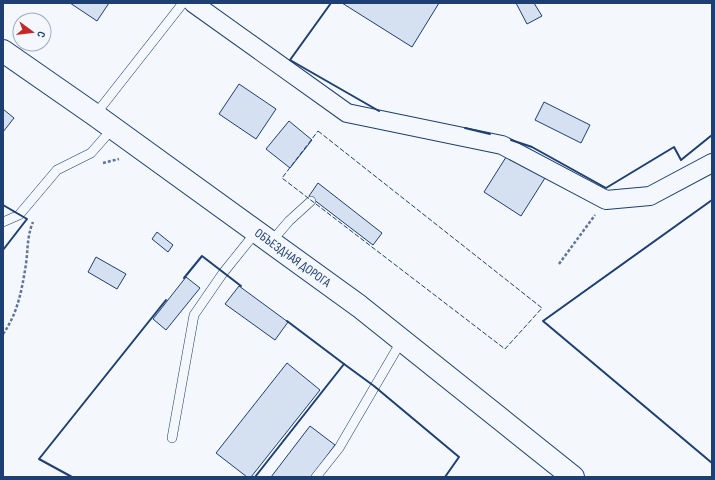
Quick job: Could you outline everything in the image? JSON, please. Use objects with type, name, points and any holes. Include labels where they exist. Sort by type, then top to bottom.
[{"type":"main road","name":"ОБЪЕЗДНАЯ ДОРОГА","points":[[3,51],[95,115],[360,306],[572,477]]},
{"type":"street","points":[[193,3],[347,113],[502,145],[606,200],[650,196],[712,163]]},
{"type":"lane","points":[[95,115],[183,3]]},
{"type":"lane","points":[[3,222],[19,215],[58,170],[91,153],[113,128]]},
{"type":"lane","points":[[172,438],[194,315],[223,273],[263,237],[289,221],[311,201]]},
{"type":"lane","points":[[316,477],[339,448],[402,340]]},
{"type":"path","points":[[98,164],[125,157],[152,157]]},
{"type":"path","points":[[559,264],[606,200]]},
{"type":"path","points":[[3,334],[10,324],[18,306],[26,264],[28,233],[34,219]]},
{"type":"building","points":[[70,3],[109,3],[97,21]]},
{"type":"building","points":[[342,3],[439,3],[412,47]]},
{"type":"building","points":[[516,3],[534,3],[542,16],[527,24]]},
{"type":"building","points":[[239,84],[276,109],[256,139],[219,114]]},
{"type":"building","points":[[544,102],[590,125],[581,143],[535,120]]},
{"type":"building","points":[[3,109],[14,118],[3,132]]},
{"type":"building","points":[[289,121],[312,140],[290,168],[266,149]]},
{"type":"building","points":[[508,154],[545,178],[521,216],[484,192]]},
{"type":"building","points":[[318,183],[382,233],[373,245],[309,196]]},
{"type":"building","points":[[157,232],[173,245],[168,252],[152,239]]},
{"type":"building","points":[[96,257],[126,274],[117,289],[88,272]]},
{"type":"building","points":[[186,277],[200,288],[166,330],[153,319]]},
{"type":"building","points":[[239,286],[288,322],[275,340],[225,304]]},
{"type":"building","points":[[287,363],[320,390],[251,477],[247,477],[216,453]]},
{"type":"building","points":[[310,426],[335,445],[311,477],[271,477]]},
{"type":"fence","points":[[318,131],[542,308],[505,349],[282,178],[318,131]]},
{"type":"wall","points":[[331,3],[290,60],[379,111]]},
{"type":"wall","points":[[465,128],[490,134]]},
{"type":"wall","points":[[511,140],[532,147],[606,188],[674,147],[681,160],[712,135]]},
{"type":"wall","points":[[712,200],[543,321],[712,463]]},
{"type":"wall","points":[[3,205],[27,219],[3,250]]},
{"type":"wall","points":[[184,278],[202,256],[241,286]]},
{"type":"wall","points":[[72,477],[39,459],[166,300]]},
{"type":"wall","points":[[255,477],[344,364],[287,321]]},
{"type":"wall","points":[[344,364],[374,386],[459,457],[445,477]]}]
